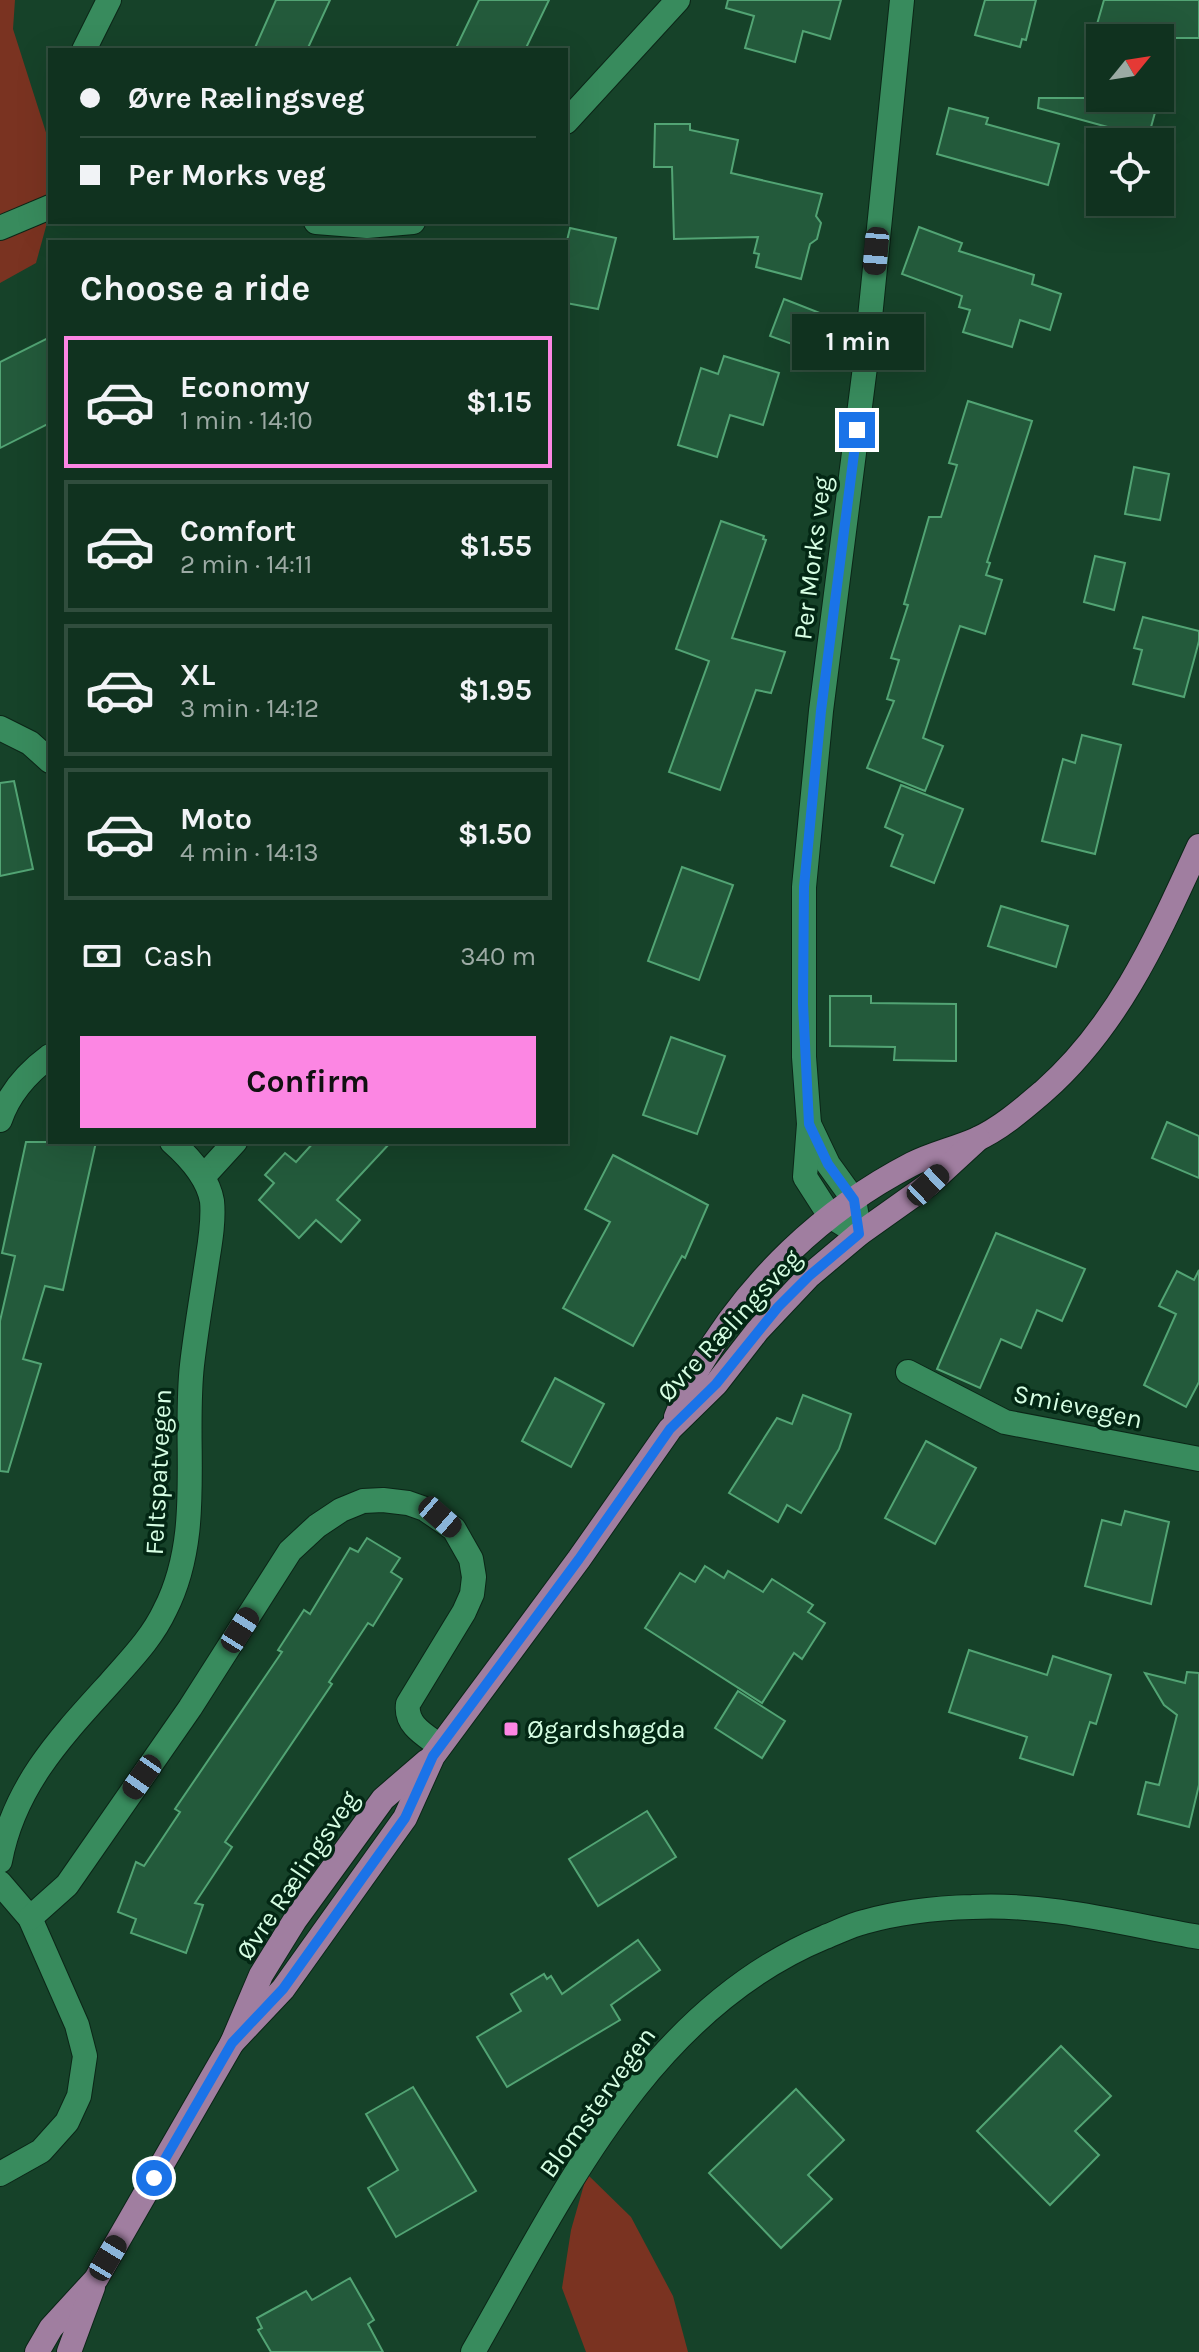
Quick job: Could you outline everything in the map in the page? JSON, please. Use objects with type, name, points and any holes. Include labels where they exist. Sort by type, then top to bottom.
[{"type":"main road","name":"Øvre Rælingsveg","points":[[670,1429],[716,1384],[778,1307],[809,1276],[859,1234],[928,1185],[978,1139],[1043,1091],[1073,1062],[1106,1023],[1141,967],[1199,846]]},
{"type":"main road","name":"Øvre Rælingsveg","points":[[69,2352],[96,2279],[232,2043],[261,1975],[325,1876],[383,1799],[437,1751],[579,1559],[670,1429],[698,1368],[738,1310],[787,1253],[830,1216],[914,1163],[978,1139]]},
{"type":"main road","name":"Øvre Rælingsveg","points":[[37,2352],[51,2328],[96,2279]]},
{"type":"street","points":[[85,48],[109,0]]},
{"type":"street","points":[[568,120],[678,0]]},
{"type":"street","name":"Per Morks veg","points":[[859,1234],[830,1216],[805,1177],[809,1124],[804,1044],[804,887],[821,711],[865,367],[902,0]]},
{"type":"street","points":[[0,228],[48,208]]},
{"type":"street","points":[[342,224],[390,224]]},
{"type":"street","points":[[0,728],[30,743],[48,759]]},
{"type":"street","points":[[0,1120],[6,1103],[26,1077],[48,1058]]},
{"type":"street","name":"Per Morks veg","points":[[809,1124],[828,1164],[854,1200],[859,1234]]},
{"type":"street","name":"Feltspatvegen","points":[[0,1861],[6,1832],[23,1793],[46,1756],[141,1648],[165,1611],[183,1566],[190,1512],[192,1368],[211,1233],[212,1201],[203,1177],[174,1144]]},
{"type":"street","points":[[203,1177],[233,1144]]},
{"type":"street","name":"Smievegen","points":[[908,1372],[1005,1422],[1199,1459]]},
{"type":"street","points":[[30,1918],[67,1885],[190,1708],[290,1551],[317,1526],[341,1510],[363,1501],[408,1503],[425,1509],[454,1529],[471,1559],[474,1577],[472,1594],[408,1704],[411,1722],[437,1751]]},
{"type":"street","points":[[0,1883],[30,1918],[77,2025],[85,2056],[79,2096],[67,2122],[41,2151],[0,2174]]},
{"type":"street","name":"Blomstervegen","points":[[473,2352],[573,2178],[646,2074],[694,2022],[743,1981],[798,1948],[863,1922],[916,1912],[974,1907],[1037,1908],[1199,1937]]},
{"type":"shaded area","points":[[0,0],[15,0],[13,29],[48,139],[48,219],[36,263],[0,283]]},
{"type":"shaded area","points":[[587,2174],[631,2217],[673,2296],[688,2352],[586,2352],[562,2288],[571,2230]]},
{"type":"building","points":[[276,0],[330,0],[308,48],[255,48]]},
{"type":"building","points":[[479,0],[549,0],[526,48],[456,48]]},
{"type":"building","points":[[728,0],[841,0],[830,39],[803,31],[795,62],[745,48],[754,16],[726,8]]},
{"type":"building","points":[[985,0],[1036,0],[1026,40],[1022,39],[1020,47],[975,35]]},
{"type":"building","points":[[1104,0],[1199,0],[1199,38],[1174,38],[1174,24],[1097,24]]},
{"type":"building","points":[[1039,98],[1086,98],[1086,112],[1155,112],[1151,128],[1111,128],[1038,108]]},
{"type":"building","points":[[949,108],[988,118],[986,124],[1059,144],[1048,185],[937,154]]},
{"type":"building","points":[[655,124],[690,124],[690,130],[738,140],[731,173],[822,194],[816,216],[821,223],[817,239],[810,244],[801,279],[756,267],[759,254],[754,253],[758,237],[674,239],[672,167],[654,167]]},
{"type":"building","points":[[919,227],[962,243],[959,251],[1034,275],[1032,284],[1061,294],[1050,330],[1020,320],[1012,347],[963,332],[970,310],[959,307],[962,296],[902,274]]},
{"type":"building","points":[[570,228],[616,238],[598,309],[568,303],[567,240]]},
{"type":"building","points":[[784,299],[825,315],[811,351],[770,336]]},
{"type":"building","points":[[48,338],[48,424],[0,448],[0,362]]},
{"type":"building","points":[[724,356],[779,373],[763,425],[730,415],[717,457],[678,445],[701,368],[718,374]]},
{"type":"building","points":[[968,401],[1032,421],[987,562],[990,563],[986,575],[1002,580],[985,634],[960,626],[923,738],[943,746],[925,791],[867,768],[894,701],[887,699],[899,660],[891,658],[908,605],[904,604],[929,517],[941,517],[957,465],[949,463]]},
{"type":"building","points":[[1134,467],[1169,474],[1160,520],[1125,514]]},
{"type":"building","points":[[721,521],[764,536],[766,540],[732,638],[785,652],[771,693],[756,690],[720,790],[669,772],[709,661],[676,649]]},
{"type":"building","points":[[1095,556],[1125,563],[1114,610],[1084,602]]},
{"type":"building","points":[[1143,617],[1199,631],[1184,697],[1133,684],[1142,650],[1134,648]]},
{"type":"building","points":[[1082,735],[1121,745],[1095,854],[1042,841],[1063,759],[1075,763]]},
{"type":"building","points":[[14,781],[33,869],[0,876],[0,783]]},
{"type":"building","points":[[901,785],[963,809],[934,883],[891,866],[903,835],[885,827]]},
{"type":"building","points":[[682,867],[733,885],[699,980],[648,961]]},
{"type":"building","points":[[1001,906],[1068,926],[1056,967],[988,946]]},
{"type":"building","points":[[830,996],[871,996],[871,1003],[956,1004],[956,1061],[894,1060],[895,1047],[830,1046]]},
{"type":"building","points":[[671,1037],[725,1056],[697,1134],[643,1115]]},
{"type":"building","points":[[1167,1122],[1199,1136],[1199,1178],[1152,1158]]},
{"type":"building","points":[[26,1142],[96,1144],[63,1290],[45,1286],[23,1359],[41,1364],[8,1472],[0,1471],[0,1321],[15,1256],[2,1253]]},
{"type":"building","points":[[312,1144],[389,1144],[337,1200],[360,1220],[341,1242],[316,1220],[299,1238],[259,1200],[274,1183],[265,1175],[285,1153],[296,1162]]},
{"type":"building","points":[[613,1155],[708,1205],[685,1258],[682,1256],[633,1346],[563,1308],[610,1222],[585,1209]]},
{"type":"building","points":[[996,1233],[1085,1269],[1062,1321],[1037,1310],[1021,1348],[1001,1339],[980,1388],[937,1369]]},
{"type":"building","points":[[1199,1270],[1199,1382],[1186,1407],[1144,1385],[1176,1314],[1159,1306],[1177,1271],[1194,1280]]},
{"type":"building","points":[[555,1378],[604,1404],[571,1467],[522,1441]]},
{"type":"building","points":[[803,1395],[851,1414],[839,1449],[801,1513],[787,1505],[778,1522],[729,1493],[777,1418],[792,1424]]},
{"type":"building","points":[[926,1441],[976,1468],[935,1544],[885,1518]]},
{"type":"building","points":[[1125,1511],[1169,1522],[1151,1604],[1085,1586],[1102,1520],[1121,1525]]},
{"type":"building","points":[[367,1538],[400,1558],[391,1572],[402,1579],[373,1626],[368,1623],[329,1682],[332,1684],[225,1842],[232,1847],[195,1903],[203,1905],[186,1953],[131,1933],[136,1919],[118,1912],[136,1862],[144,1866],[180,1812],[175,1809],[282,1652],[278,1650],[304,1610],[310,1614],[350,1548],[358,1552]]},
{"type":"building","points":[[705,1566],[724,1578],[728,1571],[763,1592],[772,1579],[813,1605],[808,1612],[825,1623],[802,1659],[794,1653],[762,1703],[645,1628],[680,1573],[695,1582]]},
{"type":"building","points":[[969,1650],[1047,1675],[1053,1656],[1111,1675],[1096,1724],[1090,1722],[1073,1775],[1020,1758],[1027,1737],[949,1712]]},
{"type":"building","points":[[1187,1672],[1199,1673],[1199,1785],[1189,1827],[1138,1814],[1146,1782],[1159,1785],[1177,1715],[1164,1705],[1145,1673],[1185,1683]]},
{"type":"building","points":[[738,1691],[785,1721],[762,1758],[715,1728]]},
{"type":"building","points":[[647,1811],[676,1857],[598,1906],[569,1859]]},
{"type":"building","points":[[638,1940],[660,1970],[611,2005],[620,2020],[507,2087],[477,2037],[521,2011],[511,1994],[544,1974],[547,1979],[551,1976],[562,1994]]},
{"type":"building","points":[[1061,2046],[1111,2096],[1075,2131],[1099,2155],[1050,2205],[977,2131]]},
{"type":"building","points":[[413,2087],[476,2191],[396,2237],[368,2188],[398,2170],[366,2114]]},
{"type":"building","points":[[796,2089],[844,2140],[808,2175],[832,2199],[781,2248],[709,2173]]},
{"type":"building","points":[[350,2278],[374,2320],[368,2324],[383,2352],[271,2352],[258,2330],[262,2328],[257,2318],[306,2291],[312,2300]]},
{"type":"place","name":"Øgardshøgda","points":[[511,1729]]},
{"type":"route","points":[[154,2178],[232,2043],[283,1989],[405,1818],[433,1756],[579,1559],[670,1429],[716,1384],[778,1307],[859,1234],[854,1200],[828,1164],[809,1124],[803,1004],[804,887],[821,711],[857,430]]}]
